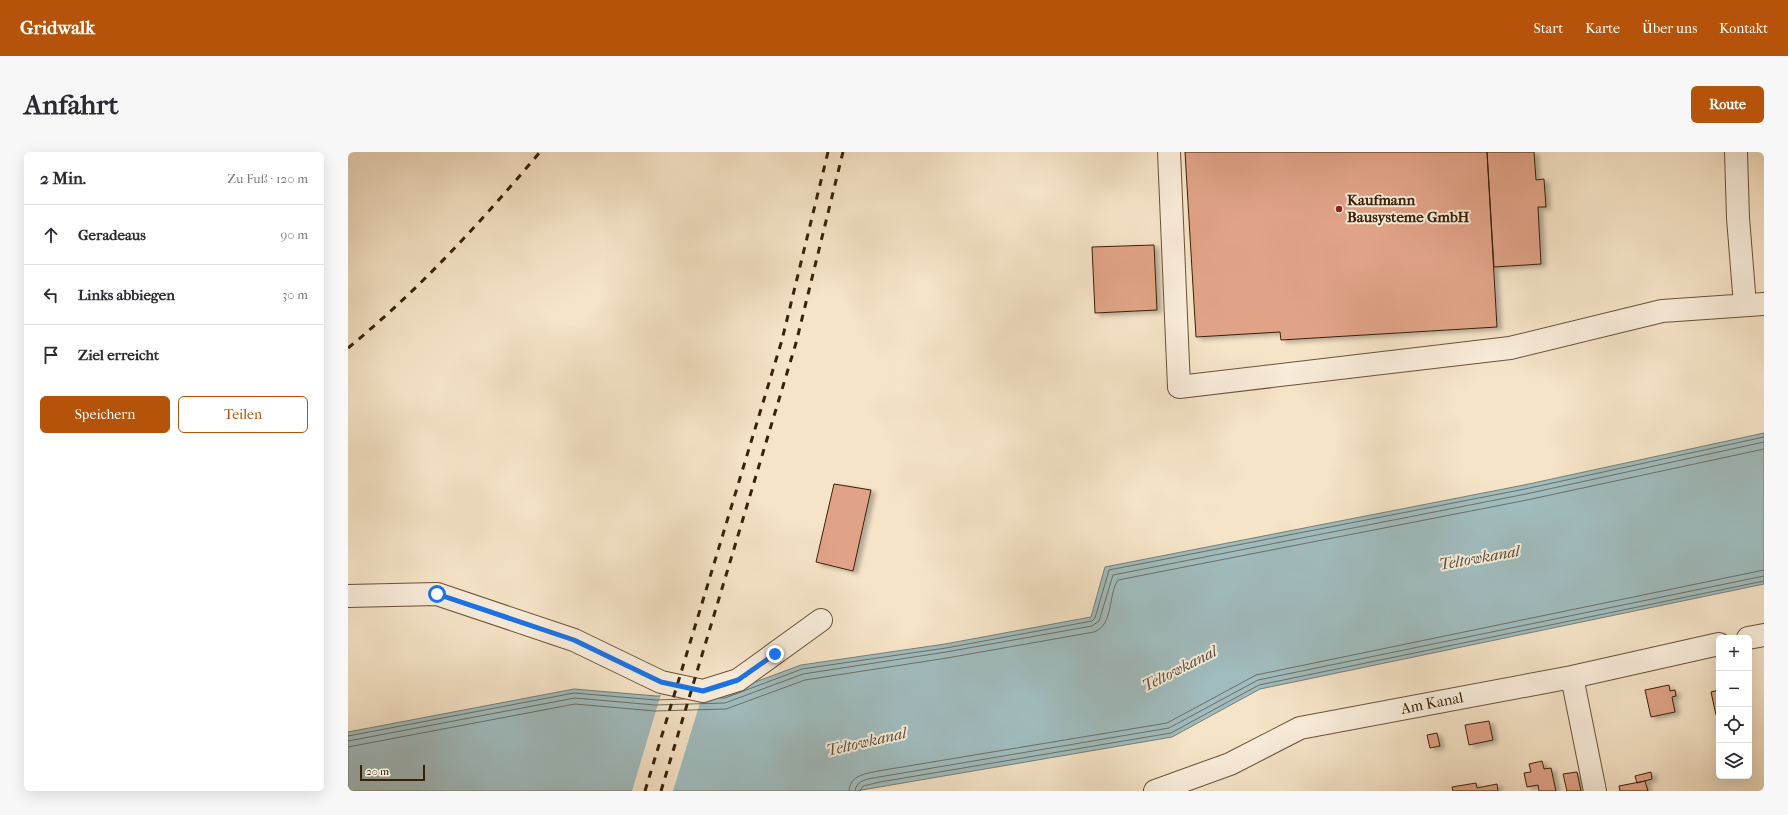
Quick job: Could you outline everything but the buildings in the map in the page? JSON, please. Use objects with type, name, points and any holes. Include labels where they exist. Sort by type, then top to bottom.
[{"type":"street","points":[[1168,152],[1179,387],[1510,348],[1662,312],[1754,304],[1738,218],[1736,152]]},
{"type":"street","points":[[348,596],[437,594],[574,640],[661,682],[703,691],[738,680],[821,620]]},
{"type":"street","points":[[1752,637],[1764,634]]},
{"type":"street","name":"Am Kanal","points":[[1155,791],[1230,764],[1300,728],[1572,677],[1716,645]]},
{"type":"street","points":[[1572,677],[1595,791]]},
{"type":"water","name":"Teltowkanal","points":[[1764,433],[1764,584],[1260,689],[1172,737],[856,791],[348,791],[348,732],[574,689],[656,696],[723,694],[801,665],[945,644],[1091,617],[1105,567],[1524,485]]},
{"type":"pier","points":[[703,693],[673,791],[632,791],[661,694]]},
{"type":"railway","points":[[348,348],[400,303],[424,279],[495,204],[540,152]]},
{"type":"railway","points":[[645,791],[782,340],[828,152]]},
{"type":"railway","points":[[661,791],[796,343],[843,152]]},
{"type":"place","name":"Kaufmann Bausysteme GmbH","points":[[1339,209]]},
{"type":"route","points":[[437,594],[574,640],[661,682],[703,691],[738,680],[775,654]]}]
